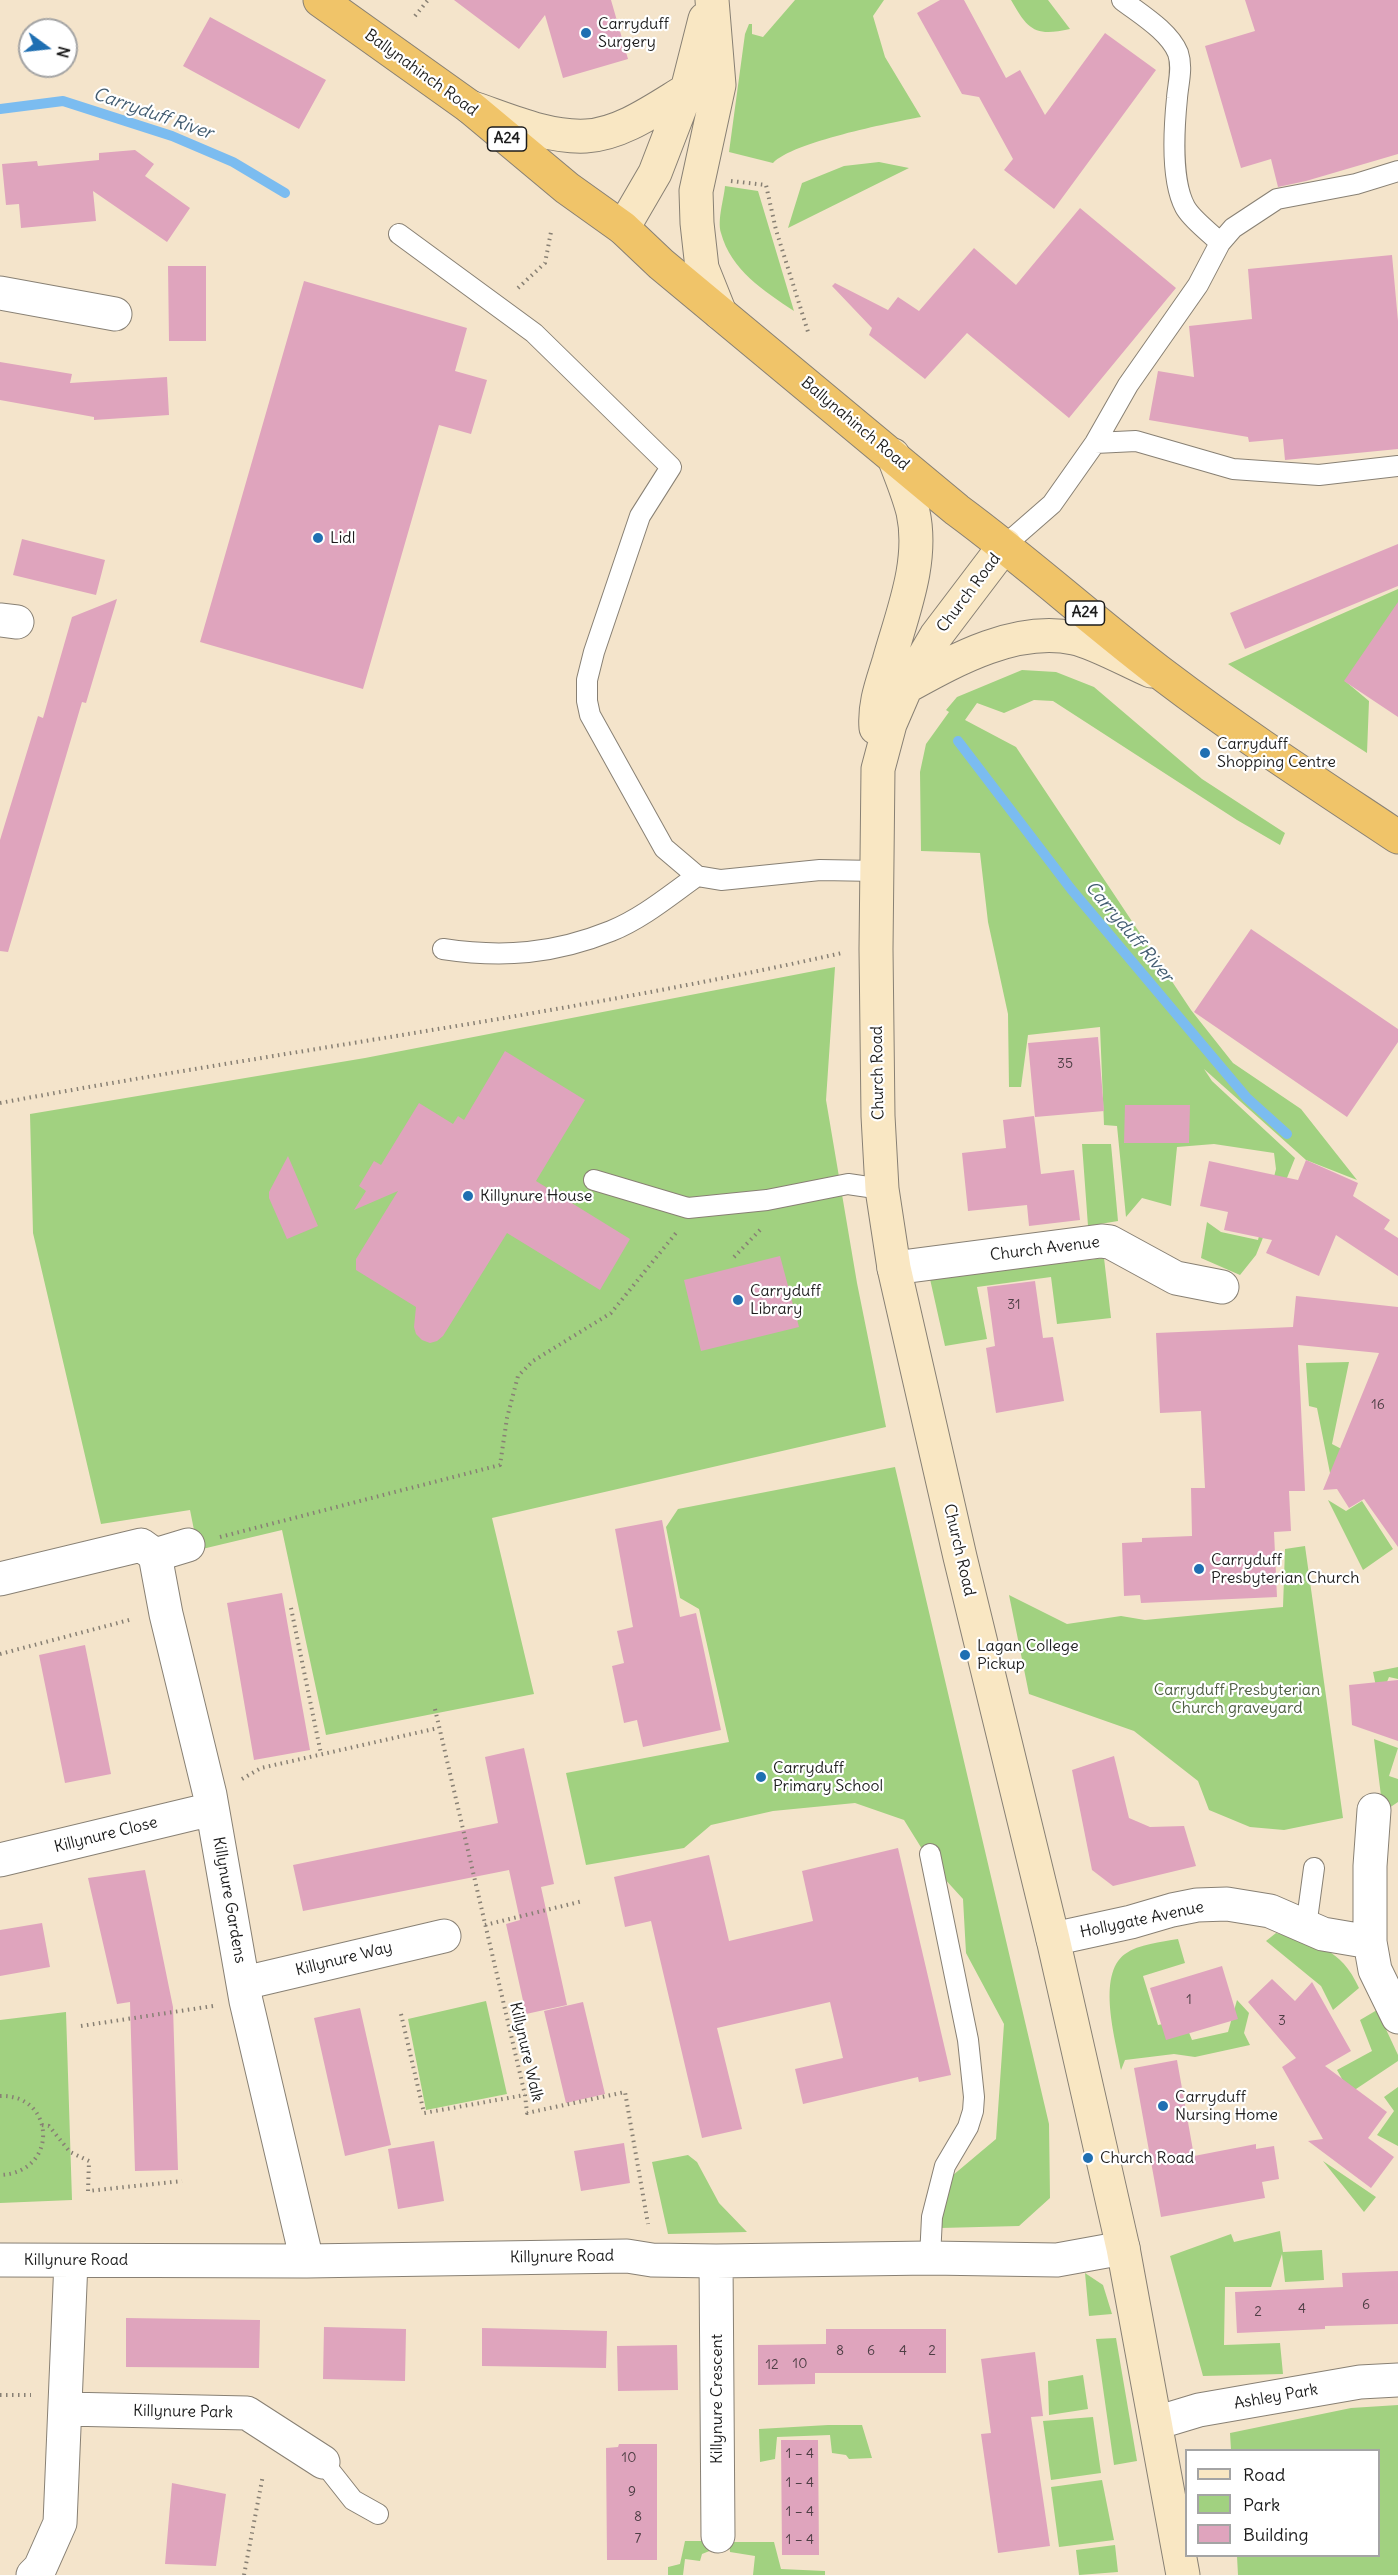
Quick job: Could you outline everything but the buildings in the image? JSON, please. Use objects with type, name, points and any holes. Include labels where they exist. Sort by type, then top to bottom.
[{"type":"highway","name":"Ballynahinch Road","points":[[320,0],[470,107],[567,188],[623,228],[720,313],[957,510],[1005,545],[1060,594],[1167,678],[1286,763],[1398,837]]},
{"type":"main road","points":[[623,228],[655,173],[687,90],[711,0]]},
{"type":"main road","points":[[711,0],[719,85],[696,191],[702,268],[720,313]]},
{"type":"main road","points":[[470,107],[555,134],[587,136],[609,131],[642,116],[687,90]]},
{"type":"main road","points":[[878,769],[874,710],[909,589],[916,542],[913,513],[893,455]]},
{"type":"main road","name":"Church Road","points":[[1005,545],[936,636],[906,687],[890,724],[878,769],[877,1068],[882,1189],[894,1268],[960,1557],[1053,1939],[1123,2248],[1183,2575]]},
{"type":"main road","points":[[906,687],[963,657],[1001,644],[1034,637],[1075,638],[1167,678]]},
{"type":"street","points":[[0,293],[115,314]]},
{"type":"street","name":"Church Avenue","points":[[894,1268],[1101,1241],[1110,1242],[1176,1278],[1222,1287]]},
{"type":"street","points":[[0,1579],[148,1550],[188,1545]]},
{"type":"street","name":"Killynure Gardens","points":[[148,1550],[166,1614],[211,1802],[245,1992],[307,2261]]},
{"type":"street","name":"Killynure Close","points":[[0,1860],[211,1802]]},
{"type":"street","points":[[1374,1810],[1370,1866],[1370,1942],[1375,1970],[1398,2017]]},
{"type":"street","name":"Hollygate Avenue","points":[[1053,1939],[1131,1922],[1172,1910],[1227,1904],[1270,1911],[1323,1934],[1370,1942]]},
{"type":"street","name":"Killynure Way","points":[[245,1992],[444,1936]]},
{"type":"street","name":"Killynure Road","points":[[0,2260],[307,2261],[627,2256],[652,2260],[716,2261],[930,2258],[1057,2260],[1123,2248]]},
{"type":"street","points":[[33,2575],[40,2568],[60,2523],[53,2402],[71,2261]]},
{"type":"street","name":"Killynure Crescent","points":[[716,2261],[718,2536]]},
{"type":"street","name":"Ashley Park","points":[[1156,2423],[1199,2410],[1360,2382],[1398,2380]]},
{"type":"street","name":"Killynure Park","points":[[53,2402],[247,2413],[323,2462]]},
{"type":"lane","points":[[1122,0],[1171,41],[1178,53],[1181,65],[1176,109],[1176,139],[1180,195],[1186,210],[1220,243]]},
{"type":"lane","points":[[1005,545],[1052,504],[1095,443],[1128,385],[1198,285],[1220,243],[1233,228],[1277,199],[1356,184],[1398,171]]},
{"type":"lane","points":[[399,234],[534,333],[671,467],[640,516],[594,652],[587,680],[590,716],[664,848],[697,876],[721,880],[820,870],[878,871]]},
{"type":"lane","points":[[1095,443],[1136,441],[1233,469],[1318,475],[1398,466]]},
{"type":"lane","points":[[443,949],[483,955],[540,952],[612,930],[643,914],[697,876]]},
{"type":"lane","points":[[594,1180],[688,1208],[767,1200],[848,1184],[882,1189]]},
{"type":"lane","points":[[930,1854],[968,2040],[974,2097],[968,2127],[945,2166],[932,2217],[930,2258]]},
{"type":"lane","points":[[1306,1927],[1314,1868]]},
{"type":"lane","points":[[323,2462],[353,2500],[378,2514]]},
{"type":"path","points":[[415,16],[428,0]]},
{"type":"path","points":[[730,181],[766,185],[776,230],[809,335]]},
{"type":"path","points":[[497,306],[545,263],[551,232]]},
{"type":"path","points":[[0,1103],[566,1006],[759,971],[846,952]]},
{"type":"path","points":[[734,1257],[760,1229]]},
{"type":"path","points":[[188,1545],[500,1465],[507,1418],[518,1376],[533,1361],[611,1313],[672,1236],[679,1231]]},
{"type":"path","points":[[291,1608],[321,1754]]},
{"type":"path","points":[[0,1654],[147,1615],[166,1614]]},
{"type":"path","name":"Killynure Walk","points":[[435,1709],[525,2095],[527,2113],[625,2092],[648,2231]]},
{"type":"path","points":[[211,1802],[261,1768],[438,1728]]},
{"type":"path","points":[[485,1925],[584,1901]]},
{"type":"path","points":[[81,2026],[245,1992]]},
{"type":"path","points":[[401,2014],[424,2113],[525,2095]]},
{"type":"path","points":[[0,2096],[23,2100],[34,2108],[42,2126],[42,2148],[35,2160],[25,2169],[12,2174],[0,2175]]},
{"type":"path","points":[[42,2126],[49,2126],[70,2152],[89,2161],[88,2191],[182,2181]]},
{"type":"path","points":[[0,2395],[53,2402]]},
{"type":"path","points":[[244,2575],[263,2475]]},
{"type":"green space","points":[[795,0],[884,0],[873,16],[885,57],[921,117],[820,141],[784,155],[773,163],[729,152],[745,34],[749,24],[752,24],[752,34],[763,37]]},
{"type":"green space","points":[[1011,0],[1048,0],[1070,29],[1048,32],[1034,29],[1022,18]]},
{"type":"green space","points":[[879,162],[909,168],[788,228],[802,183],[844,166]]},
{"type":"green space","points":[[725,186],[758,191],[794,311],[771,296],[732,258],[721,233],[721,210]]},
{"type":"green space","points":[[1398,589],[1398,623],[1345,681],[1369,701],[1367,753],[1228,664]]},
{"type":"green space","points":[[1022,670],[1056,672],[1094,687],[1202,779],[1285,833],[1280,845],[1237,820],[1053,701],[1034,700],[1004,713],[977,703],[965,720],[1016,747],[1191,1010],[1233,1063],[1301,1109],[1357,1180],[1306,1160],[1204,1069],[1212,1081],[1295,1158],[1256,1255],[1240,1275],[1201,1258],[1207,1222],[1221,1232],[1258,1240],[1276,1169],[1274,1153],[1214,1144],[1177,1147],[1171,1206],[1142,1198],[1126,1217],[1117,1126],[1104,1125],[1100,1027],[1028,1035],[1021,1087],[1009,1087],[1008,1014],[988,922],[980,853],[921,851],[920,772],[926,744],[949,712],[946,710],[957,697]]},
{"type":"green space","points":[[835,967],[826,1100],[857,1283],[886,1427],[492,1518],[534,1694],[326,1735],[282,1530],[198,1550],[190,1510],[101,1524],[33,1233],[30,1114],[365,1058]]},
{"type":"green space","points":[[1082,1144],[1111,1144],[1118,1221],[1088,1226]]},
{"type":"green space","points":[[1104,1258],[1111,1318],[1057,1324],[1051,1277],[977,1287],[987,1339],[945,1346],[930,1279]]},
{"type":"green space","points":[[1349,1362],[1332,1444],[1353,1455],[1331,1478],[1317,1408],[1309,1406],[1306,1363]]},
{"type":"green space","points":[[895,1467],[1049,2124],[1050,2198],[1019,2226],[940,2228],[946,2181],[996,2139],[1004,2024],[966,1953],[963,1899],[932,1865],[904,1820],[855,1803],[773,1811],[711,1825],[684,1848],[586,1865],[566,1773],[729,1742],[699,1609],[680,1598],[666,1527],[678,1509]]},
{"type":"green space","points":[[1328,1500],[1346,1511],[1362,1501],[1393,1549],[1363,1570]]},
{"type":"green space","name":"Carryduff Presbyterian Church graveyard","points":[[1305,1546],[1343,1818],[1284,1830],[1250,1827],[1209,1810],[1198,1781],[1134,1731],[1029,1694],[1009,1595],[1067,1624],[1121,1616],[1145,1620],[1283,1607],[1285,1549]]},
{"type":"green space","points":[[1398,1667],[1398,1679],[1389,1677],[1379,1701],[1373,1672]]},
{"type":"green space","points":[[1374,1739],[1398,1748],[1389,1776],[1398,1779],[1398,1802],[1383,1812]]},
{"type":"green space","points":[[1276,1933],[1326,1950],[1344,1964],[1359,1988],[1333,2010],[1321,1986],[1266,1941]]},
{"type":"green space","points":[[1178,1939],[1185,1963],[1143,1976],[1158,2025],[1184,2020],[1192,2040],[1228,2032],[1237,2000],[1249,2013],[1244,2033],[1250,2045],[1195,2057],[1174,2054],[1125,2060],[1121,2070],[1110,2009],[1111,1977],[1116,1964],[1125,1954],[1137,1948]]},
{"type":"green space","points":[[486,2001],[507,2094],[426,2110],[408,2019]]},
{"type":"green space","points":[[1377,2010],[1398,2055],[1398,2061],[1350,2093],[1337,2070],[1372,2051],[1360,2020]]},
{"type":"green space","points":[[66,2012],[72,2200],[0,2203],[0,2020]]},
{"type":"green space","points":[[1398,2087],[1398,2146],[1377,2135],[1394,2111],[1384,2097]]},
{"type":"green space","points":[[688,2155],[697,2162],[719,2203],[747,2232],[668,2234],[652,2162]]},
{"type":"green space","points":[[1323,2161],[1376,2197],[1364,2212]]},
{"type":"green space","points":[[1280,2231],[1283,2252],[1322,2250],[1324,2280],[1285,2282],[1282,2254],[1271,2287],[1225,2287],[1224,2345],[1280,2343],[1283,2374],[1203,2376],[1170,2256],[1231,2234],[1234,2242]]},
{"type":"green space","points":[[1085,2273],[1103,2285],[1112,2314],[1089,2316]]},
{"type":"green space","points":[[1116,2338],[1137,2461],[1114,2465],[1096,2339]]},
{"type":"green space","points":[[1083,2375],[1088,2409],[1049,2415],[1048,2381]]},
{"type":"green space","points":[[1398,2405],[1398,2575],[1238,2575],[1237,2557],[1380,2557],[1380,2449],[1231,2449],[1230,2433],[1351,2408]]},
{"type":"green space","points":[[1093,2417],[1101,2473],[1051,2480],[1043,2421]]},
{"type":"green space","points":[[862,2425],[872,2458],[849,2459],[846,2455],[832,2453],[830,2435],[777,2437],[775,2459],[760,2462],[759,2429]]},
{"type":"green space","points":[[1102,2480],[1114,2540],[1059,2547],[1051,2487]]},
{"type":"green space","points":[[685,2541],[713,2541],[712,2550],[702,2554],[700,2561],[685,2559],[683,2575],[668,2575],[668,2567],[680,2564]]},
{"type":"green space","points":[[729,2542],[774,2542],[781,2569],[825,2571],[825,2575],[753,2575],[755,2556],[730,2552]]},
{"type":"green space","points":[[1115,2545],[1118,2572],[1079,2575],[1076,2550]]},
{"type":"waterway","name":"Carryduff River","points":[[0,109],[63,101],[172,136],[233,162],[285,193]]},
{"type":"waterway","name":"Carryduff River","points":[[958,741],[1071,889],[1247,1098],[1287,1134]]},
{"type":"place","name":"Carryduff Surgery","points":[[586,33]]},
{"type":"place","name":"Lidl","points":[[318,538]]},
{"type":"place","name":"Carryduff Shopping Centre","points":[[1205,753]]},
{"type":"place","name":"Killynure House","points":[[468,1196]]},
{"type":"place","name":"Carryduff Library","points":[[738,1300]]},
{"type":"place","name":"Carryduff Presbyterian Church","points":[[1199,1569]]},
{"type":"place","name":"Lagan College Pickup","points":[[965,1655]]},
{"type":"place","name":"Carryduff Primary School","points":[[761,1777]]},
{"type":"place","name":"Carryduff Nursing Home","points":[[1163,2106]]},
{"type":"place","name":"Church Road","points":[[1088,2158]]}]
